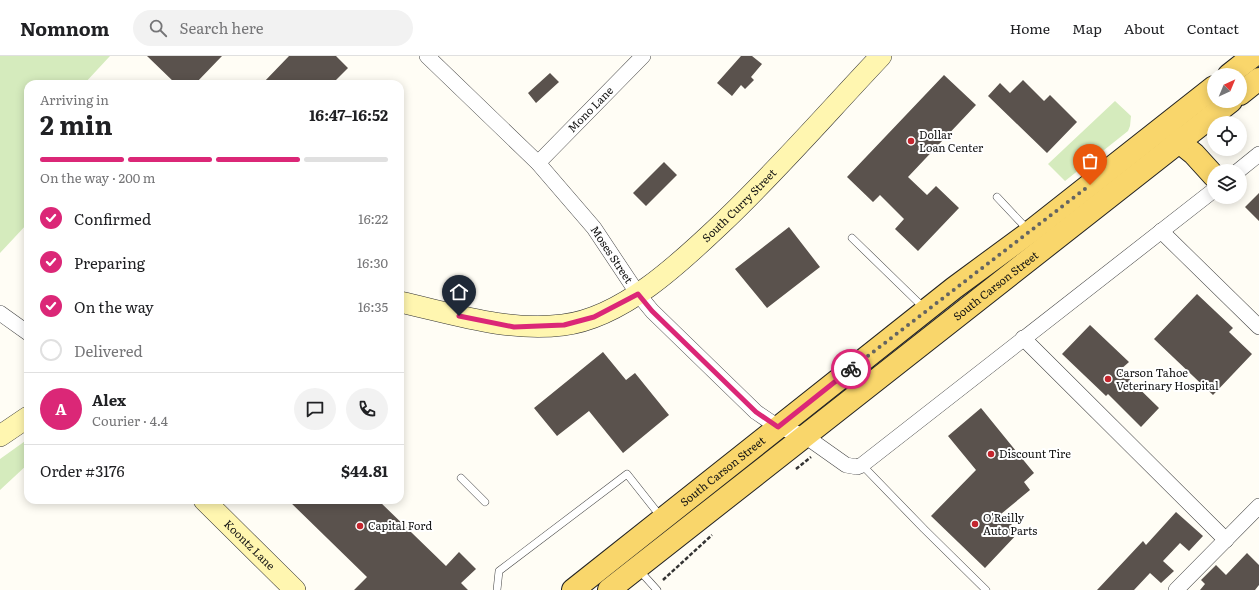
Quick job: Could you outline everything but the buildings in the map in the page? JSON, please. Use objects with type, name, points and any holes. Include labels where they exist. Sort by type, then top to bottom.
[{"type":"main road","points":[[1238,68],[1253,56]]},
{"type":"main road","points":[[1247,88],[1259,79]]},
{"type":"main road","name":"South Carson Street","points":[[573,590],[926,310],[1030,232],[1207,93]]},
{"type":"main road","name":"South Carson Street","points":[[609,590],[1222,108]]},
{"type":"main road","points":[[1162,128],[1200,160],[1207,168]]},
{"type":"street","name":"Moses Street","points":[[426,56],[538,163],[594,228],[638,294],[652,311],[756,412],[778,427],[805,436],[846,465],[857,467],[862,465]]},
{"type":"street","name":"Mono Lane","points":[[538,163],[644,56]]},
{"type":"street","name":"South Curry Street","points":[[404,303],[514,327],[564,325],[594,317],[638,294],[657,282],[692,251],[755,192],[881,56]]},
{"type":"street","points":[[1247,164],[1259,154]]},
{"type":"street","points":[[862,465],[1207,195]]},
{"type":"street","points":[[1161,231],[1259,327]]},
{"type":"street","points":[[0,313],[24,330]]},
{"type":"street","points":[[1023,338],[1226,540]]},
{"type":"street","points":[[0,436],[24,420]]},
{"type":"street","name":"Koontz Lane","points":[[208,504],[295,590]]},
{"type":"street","points":[[1176,590],[1259,506]]},
{"type":"lane","points":[[997,197],[1030,232]]},
{"type":"lane","points":[[852,238],[926,310]]},
{"type":"lane","points":[[862,465],[986,590]]},
{"type":"lane","points":[[497,590],[499,571],[627,474],[662,519]]},
{"type":"lane","points":[[461,478],[485,502]]},
{"type":"lane","points":[[637,568],[657,590]]},
{"type":"green space","points":[[0,56],[110,56],[88,80],[24,80],[24,227],[0,253]]},
{"type":"green space","points":[[1115,101],[1131,116],[1128,131],[1065,181],[1048,164]]},
{"type":"green space","points":[[24,442],[24,468],[0,490],[0,459]]},
{"type":"way so far","points":[[851,369],[954,288],[1030,232],[1090,185]]},
{"type":"place","name":"Dollar Loan Center","points":[[911,141]]},
{"type":"place","name":"Carson Tahoe Veterinary Hospital","points":[[1108,379]]},
{"type":"place","name":"Discount Tire","points":[[991,454]]},
{"type":"place","name":"O'Reilly Auto Parts","points":[[975,524]]},
{"type":"place","name":"Capital Ford","points":[[360,526]]},
{"type":"route","points":[[459,316],[514,327],[564,325],[594,317],[638,294],[652,311],[756,412],[778,427],[851,369]]}]
